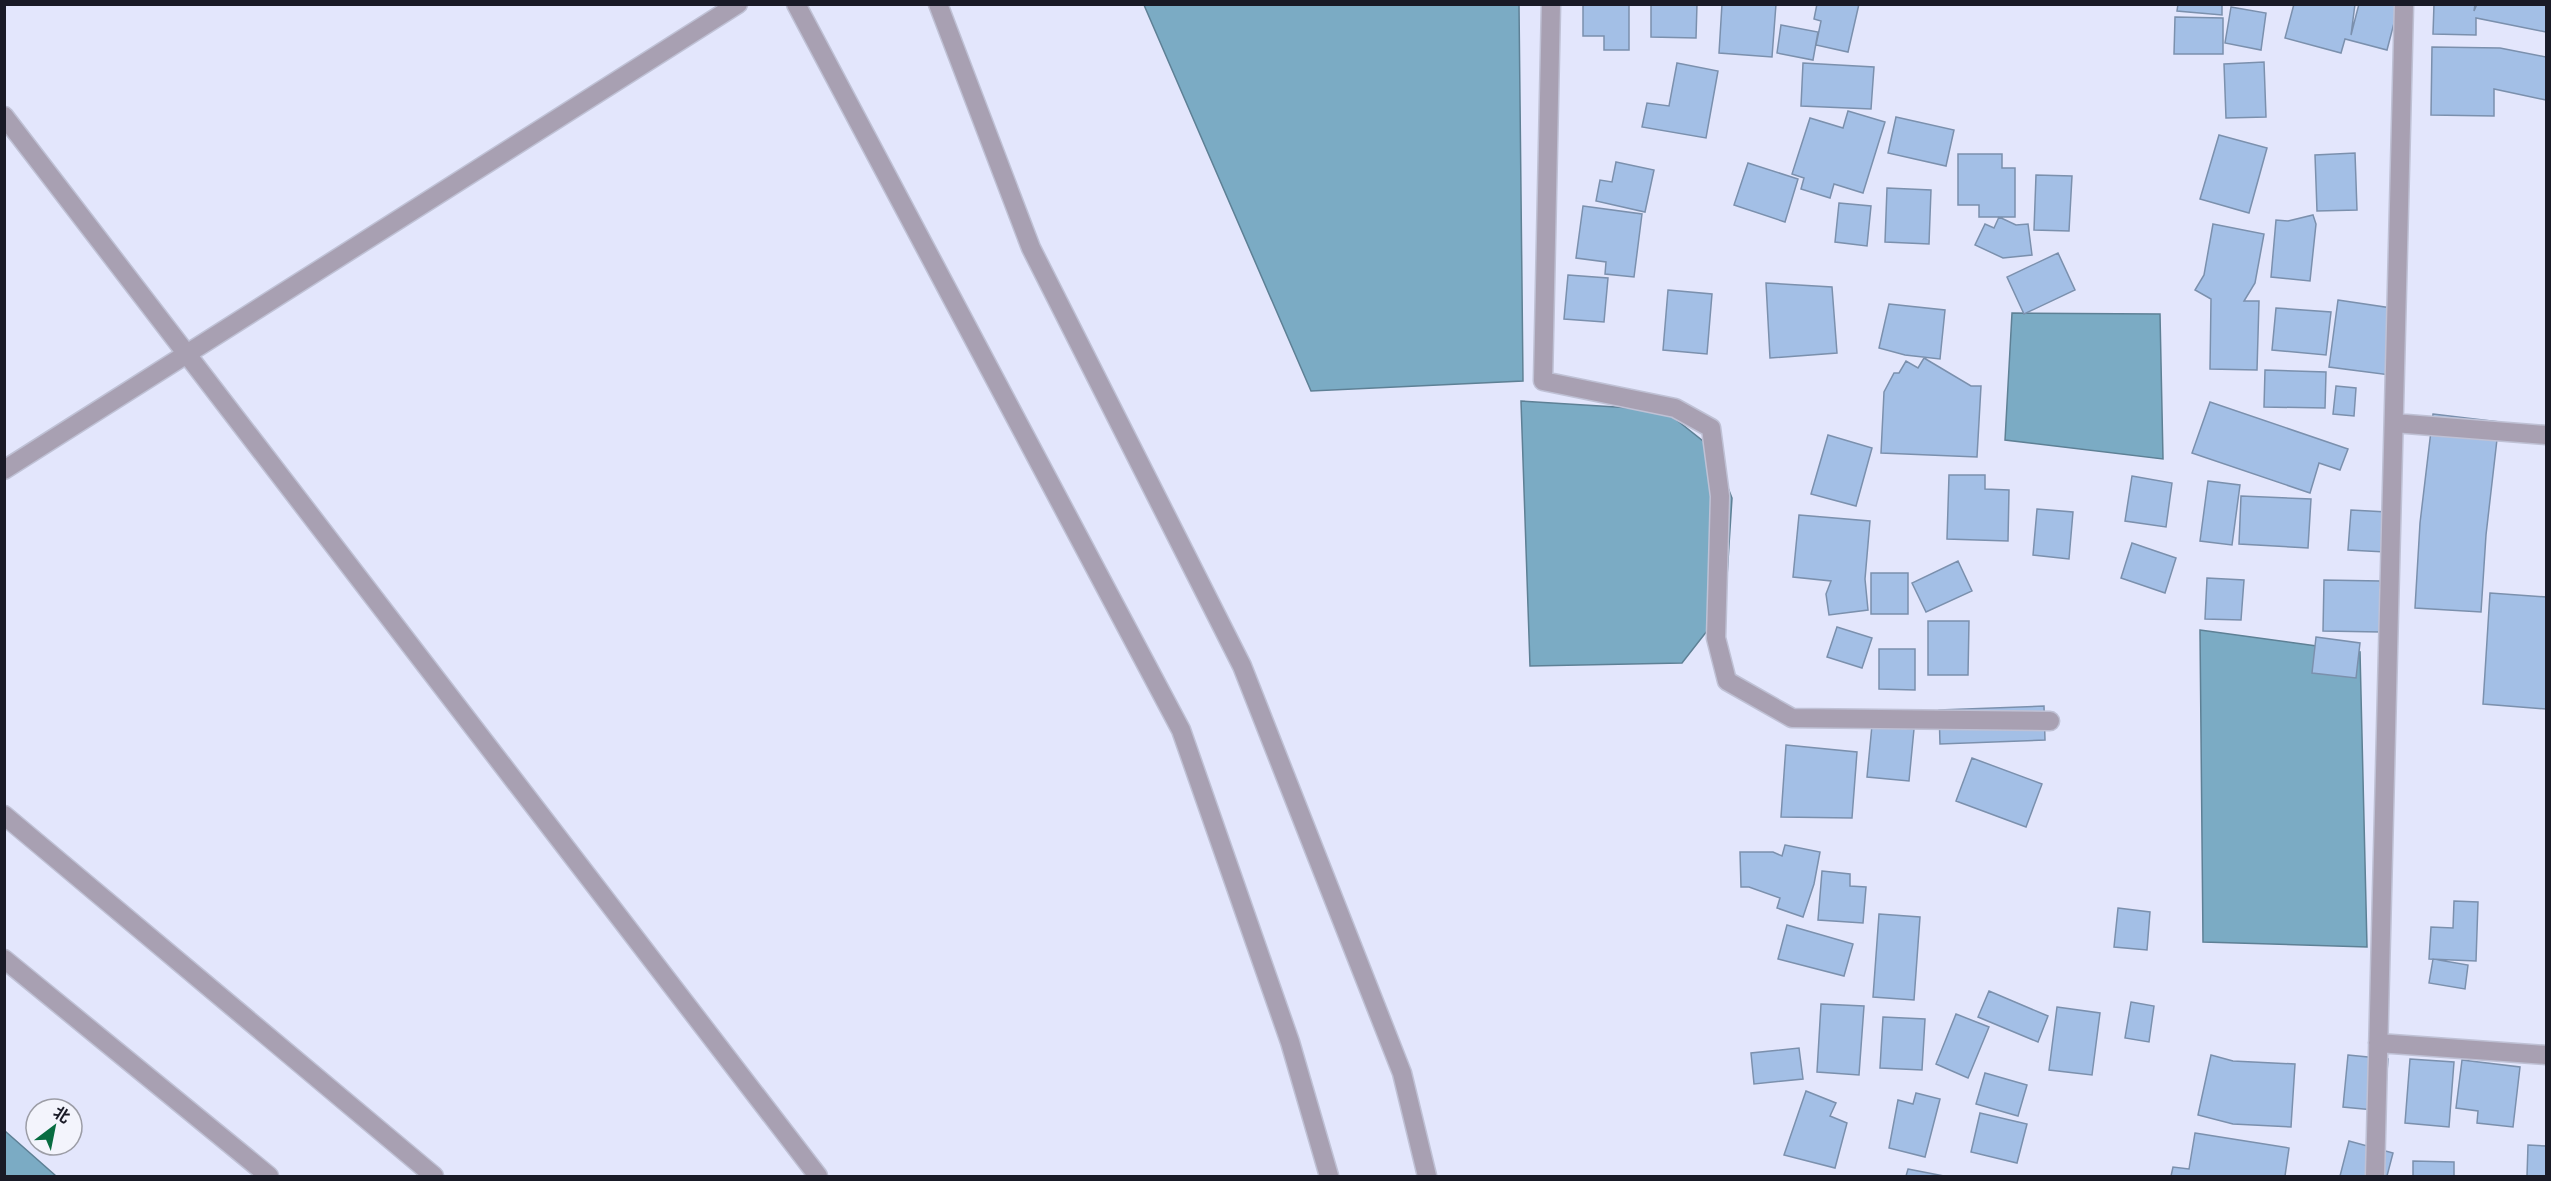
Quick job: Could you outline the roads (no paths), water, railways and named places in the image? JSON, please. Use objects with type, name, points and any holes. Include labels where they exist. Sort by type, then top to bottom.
[{"type":"street","points":[[4,470],[738,4]]},
{"type":"street","points":[[796,4],[1181,730],[1290,1042],[1329,1176]]},
{"type":"street","points":[[938,4],[1031,248],[1242,666],[1402,1073],[1427,1176]]},
{"type":"street","points":[[1551,4],[1543,381],[1675,408],[1711,428],[1720,496],[1716,638],[1727,681],[1792,718],[2050,721]]},
{"type":"street","points":[[2375,1176],[2404,4]]},
{"type":"street","points":[[4,116],[818,1176]]},
{"type":"street","points":[[2394,423],[2547,435]]},
{"type":"street","points":[[4,815],[434,1176]]},
{"type":"street","points":[[4,959],[269,1176]]},
{"type":"street","points":[[2378,1043],[2547,1055]]},
{"type":"water","points":[[1144,5],[1519,5],[1523,381],[1311,391]]},
{"type":"water","points":[[2012,313],[2160,314],[2163,459],[2005,440]]},
{"type":"water","points":[[1521,401],[1664,410],[1713,449],[1732,498],[1725,608],[1682,663],[1530,666]]},
{"type":"water","points":[[2200,630],[2360,652],[2367,947],[2203,942]]},
{"type":"water","points":[[5,1131],[24,1148],[24,1157],[34,1157],[56,1176],[5,1176]]}]
